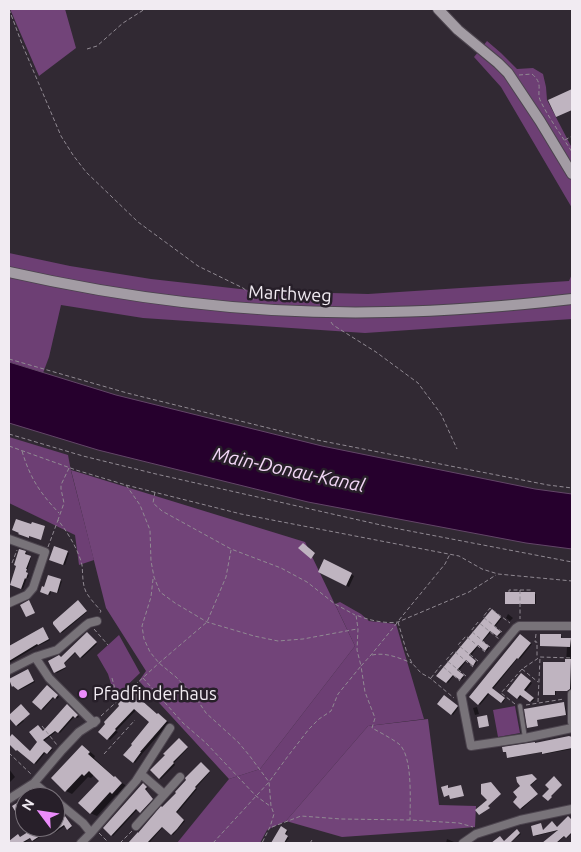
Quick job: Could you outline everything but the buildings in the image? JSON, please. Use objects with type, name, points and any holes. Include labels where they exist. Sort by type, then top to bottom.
[{"type":"main road","points":[[438,9],[458,30],[498,63],[512,78],[554,142],[572,174]]},
{"type":"main road","name":"Marthweg","points":[[9,272],[75,286],[142,297],[256,309],[328,312],[407,312],[478,308],[572,299]]},
{"type":"street","points":[[9,539],[46,552],[33,588],[27,595],[9,603]]},
{"type":"street","points":[[9,670],[35,657],[57,650],[93,622]]},
{"type":"street","points":[[572,626],[518,627],[461,694],[471,746],[525,738],[572,728]]},
{"type":"street","points":[[9,799],[34,783],[79,732],[95,722],[50,678],[35,657]]},
{"type":"street","points":[[572,694],[572,722]]},
{"type":"street","points":[[81,843],[136,781],[170,728]]},
{"type":"street","points":[[141,774],[164,794]]},
{"type":"street","points":[[136,826],[180,777]]},
{"type":"street","points":[[34,783],[39,787]]},
{"type":"street","points":[[65,808],[83,823],[91,833]]},
{"type":"street","points":[[463,843],[476,834],[520,820],[572,809]]},
{"type":"lane","points":[[520,706],[525,738]]},
{"type":"path","points":[[10,9],[26,53],[61,136],[86,172],[138,222],[198,266],[243,288],[252,295],[256,309]]},
{"type":"path","points":[[87,48],[96,46],[123,23],[145,9]]},
{"type":"path","points":[[512,78],[532,74],[538,78],[540,84],[539,100],[572,152]]},
{"type":"path","points":[[564,140],[572,136]]},
{"type":"path","points":[[333,325],[376,352],[418,383],[440,414],[458,449]]},
{"type":"path","points":[[9,359],[127,393],[317,440],[572,488]]},
{"type":"path","points":[[9,434],[83,456],[147,472],[375,524],[572,562]]},
{"type":"path","points":[[9,446],[69,468],[126,485],[241,514],[450,554],[458,556],[482,570],[498,574],[572,581]]},
{"type":"path","points":[[22,451],[37,487],[60,514]]},
{"type":"path","points":[[46,552],[64,503],[61,485],[69,468]]},
{"type":"path","points":[[126,485],[140,505],[150,530],[151,561],[154,577],[160,592],[175,603],[207,622],[278,641],[303,639],[358,629]]},
{"type":"path","points":[[155,492],[153,503],[162,511],[231,549],[281,568],[307,582],[335,604],[362,618],[398,622],[468,592],[498,574]]},
{"type":"path","points":[[58,520],[73,542],[79,555],[87,594],[101,611],[93,622],[108,645]]},
{"type":"path","points":[[12,563],[20,542]]},
{"type":"path","points":[[95,722],[207,622],[226,577],[231,549]]},
{"type":"path","points":[[213,843],[269,782],[309,729],[331,711],[338,694],[445,564],[450,554]]},
{"type":"path","points":[[154,577],[151,597],[142,626],[144,639],[150,652],[159,663],[176,677],[196,698],[206,713],[238,742],[269,782],[271,806],[274,814],[262,843]]},
{"type":"path","points":[[518,627],[520,590]]},
{"type":"path","points":[[511,592],[520,590],[529,592]]},
{"type":"path","points":[[506,640],[483,616],[490,608],[518,627]]},
{"type":"path","points":[[356,615],[358,629],[357,650],[365,692],[375,718],[372,728],[400,745],[406,754],[410,779],[410,820]]},
{"type":"path","points":[[398,622],[407,653],[412,663],[421,673],[463,705]]},
{"type":"path","points":[[494,655],[471,631],[478,622],[506,640]]},
{"type":"path","points":[[536,626],[537,659]]},
{"type":"path","points":[[482,669],[458,645],[466,636],[494,655]]},
{"type":"path","points":[[470,684],[446,660],[454,651],[482,669]]},
{"type":"path","points":[[371,655],[385,654],[412,663]]},
{"type":"path","points":[[538,703],[540,658]]},
{"type":"path","points":[[572,658],[537,659],[522,669],[501,693],[518,706],[572,698]]},
{"type":"path","points":[[430,678],[441,665],[470,684]]},
{"type":"path","points":[[522,669],[538,682]]},
{"type":"path","points":[[112,678],[118,700]]},
{"type":"path","points":[[143,678],[183,724],[206,743],[256,796],[271,806]]},
{"type":"path","points":[[104,754],[135,720]]},
{"type":"path","points":[[42,726],[62,750]]},
{"type":"path","points":[[9,753],[32,775],[34,783]]},
{"type":"path","points":[[270,827],[301,816],[459,823],[488,830]]},
{"type":"path","points":[[120,843],[136,826]]},
{"type":"path","points":[[102,836],[109,843]]},
{"type":"shaded area","points":[[10,9],[65,9],[76,48],[39,76]]},
{"type":"shaded area","points":[[487,41],[517,69],[533,68],[543,74],[547,100],[572,148],[572,208],[501,87],[474,57]]},
{"type":"shaded area","points":[[9,253],[70,266],[151,279],[258,291],[368,294],[569,281],[572,274],[572,319],[365,333],[143,318],[61,305],[49,357],[43,373],[9,362]]},
{"type":"shaded area","points":[[9,437],[68,455],[94,560],[79,565],[75,535],[9,503]]},
{"type":"shaded area","points":[[71,470],[305,542],[355,646],[260,769],[229,779],[139,681],[146,671],[106,608]]},
{"type":"shaded area","points":[[340,602],[369,621],[396,624],[424,719],[368,726],[286,821],[267,830],[260,843],[177,843],[229,779],[260,769],[355,646],[335,604]]},
{"type":"shaded area","points":[[119,635],[140,673],[115,697],[108,674],[97,655]]},
{"type":"shaded area","points":[[515,706],[520,733],[498,737],[493,710]]},
{"type":"shaded area","points":[[428,719],[439,805],[476,806],[475,827],[342,837],[286,821],[368,726]]},
{"type":"water","name":"Main-Donau-Kanal","points":[[9,362],[116,395],[322,446],[535,489],[572,494],[572,549],[526,543],[308,502],[98,450],[9,423]]},
{"type":"place","name":"Pfadfinderhaus","points":[[83,694]]}]
